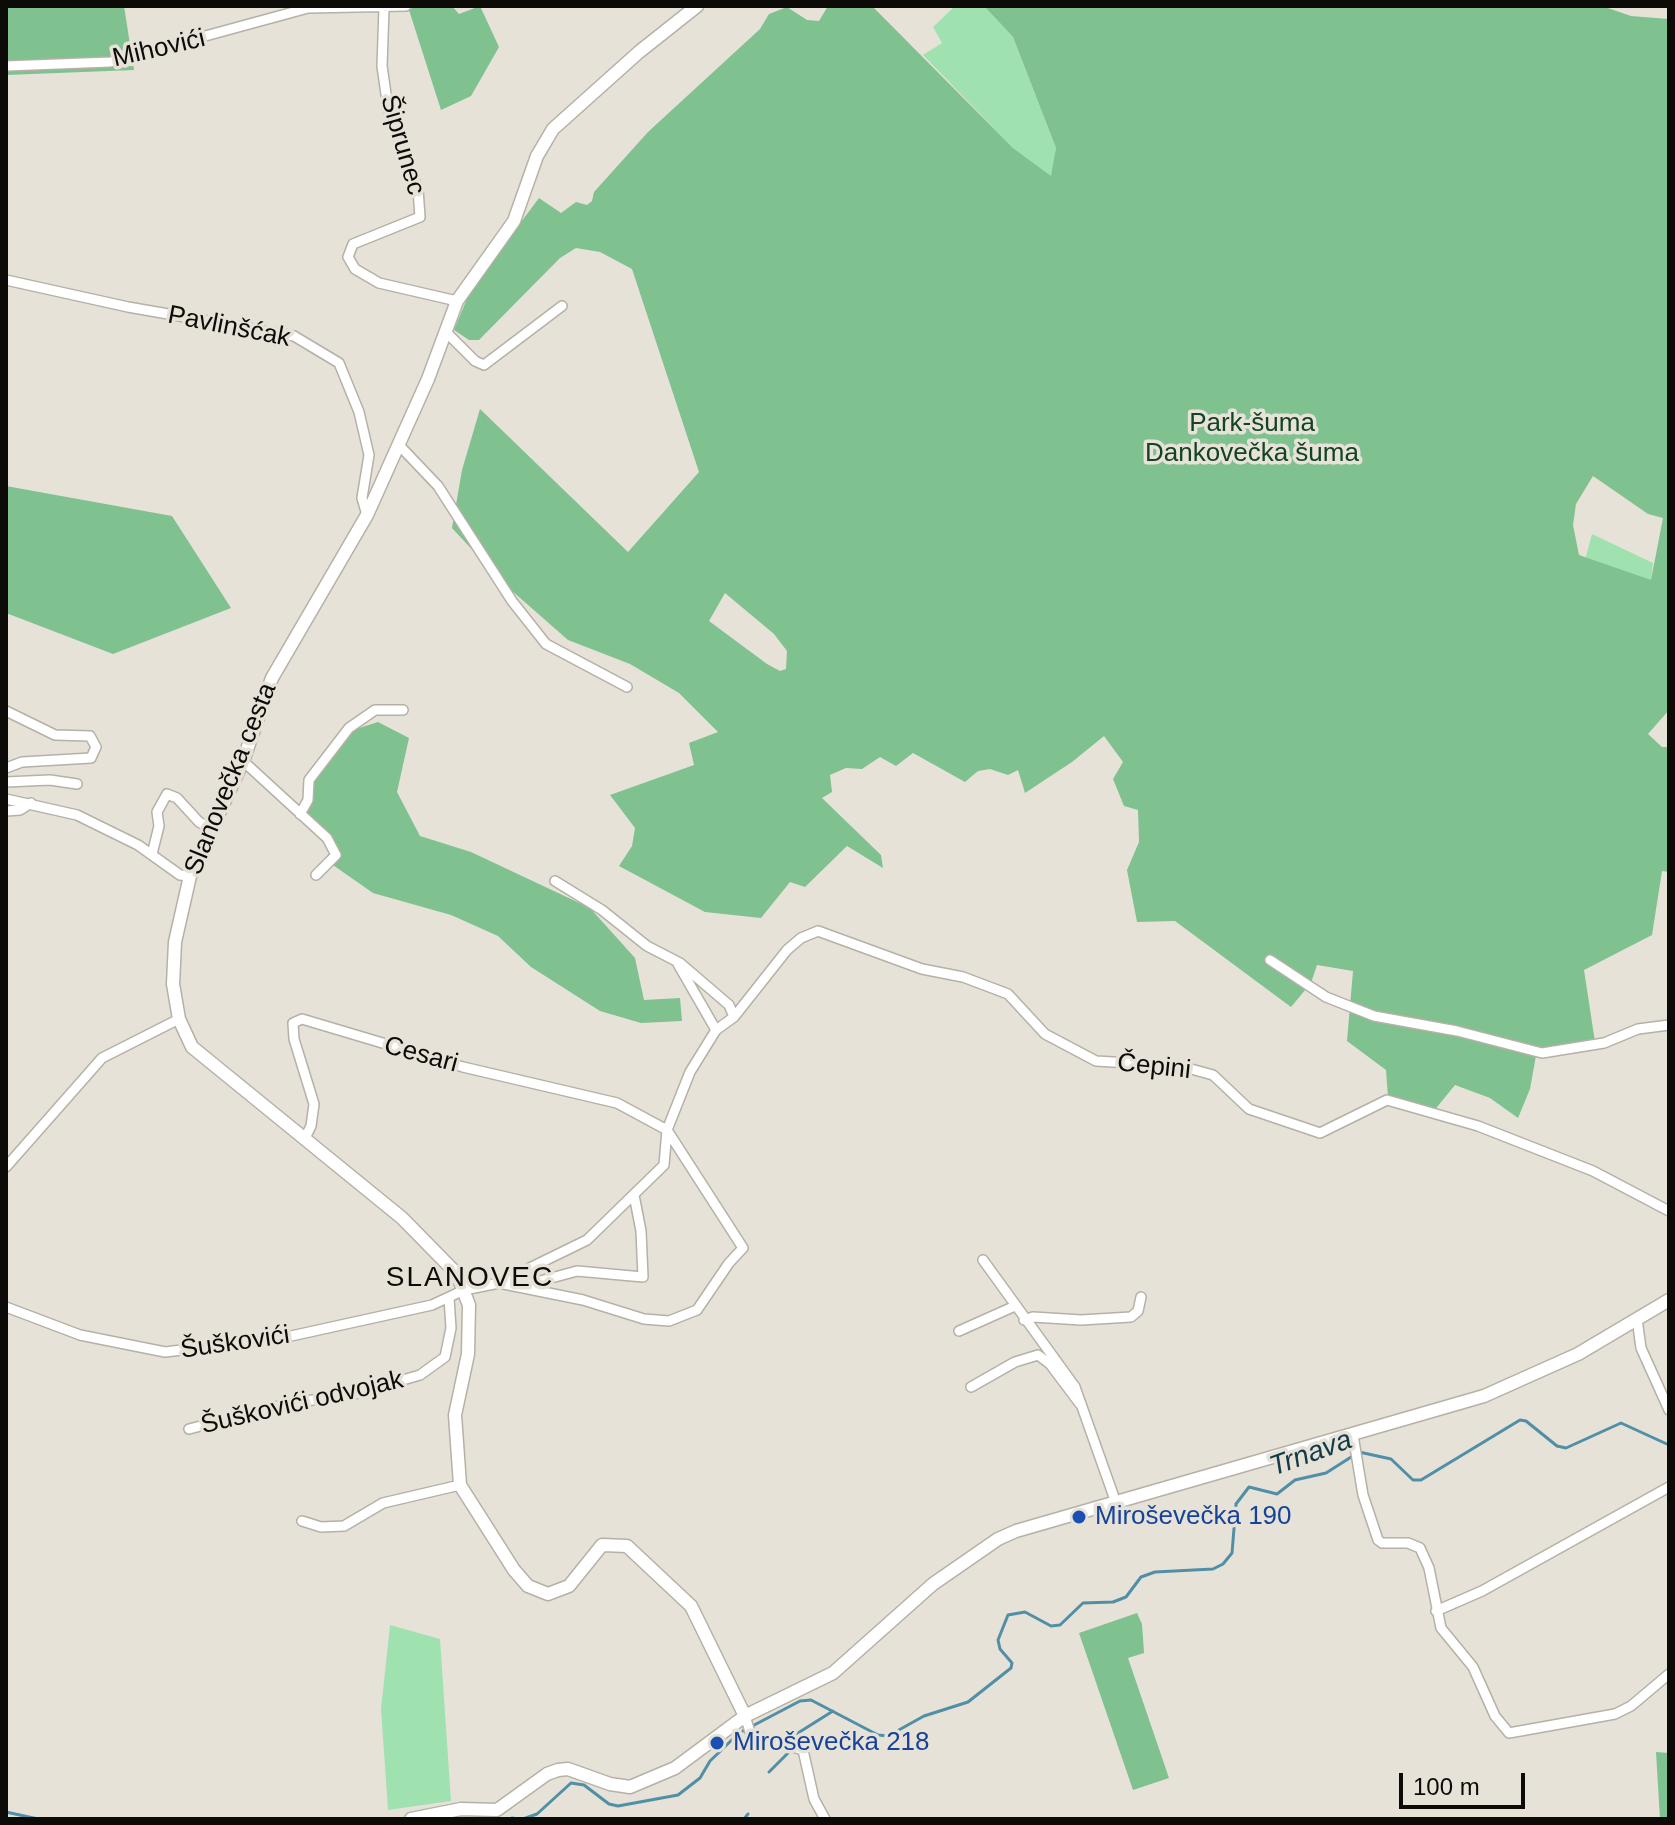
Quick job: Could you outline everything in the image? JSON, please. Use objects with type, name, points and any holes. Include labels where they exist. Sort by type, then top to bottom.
[{"type":"street","name":"Mihovići","points":[[6,66],[110,62],[308,8],[406,6]]},
{"type":"street","name":"Slanovečka cesta","points":[[697,6],[639,52],[553,129],[537,156],[514,221],[457,301],[447,333],[367,515],[283,653],[243,761],[190,876],[175,942],[173,984],[179,1019],[192,1047],[402,1218],[439,1252],[457,1274],[469,1305],[468,1354],[455,1415],[460,1485],[514,1570],[537,1592],[548,1594],[569,1586],[602,1545],[627,1546],[691,1606],[748,1724]]},
{"type":"street","name":"Šiprunec","points":[[384,8],[382,66],[389,115],[418,189],[420,217],[353,244],[348,257],[355,269],[379,283],[457,301]]},
{"type":"street","name":"Pavlinšćak","points":[[6,280],[142,310],[294,336],[339,363],[359,412],[369,455],[362,498],[367,515]]},
{"type":"street","points":[[447,333],[475,361],[484,365],[562,306]]},
{"type":"street","points":[[398,444],[438,486],[512,601],[546,644],[627,687]]},
{"type":"street","points":[[300,814],[308,800],[309,780],[349,728],[375,710],[403,710]]},
{"type":"street","points":[[6,711],[55,735],[90,736],[96,747],[91,758],[22,762],[6,768]]},
{"type":"street","points":[[243,761],[327,838],[336,855],[316,875]]},
{"type":"street","points":[[6,782],[50,780],[77,784]]},
{"type":"street","points":[[152,854],[159,826],[157,812],[167,794],[177,798],[199,822],[210,828]]},
{"type":"street","points":[[6,799],[77,815],[152,854],[167,868],[190,876]]},
{"type":"street","points":[[6,811],[20,810],[31,803]]},
{"type":"street","points":[[464,1290],[499,1283],[587,1240],[664,1165],[667,1130],[690,1072],[716,1030],[734,1017],[729,1005],[712,988],[676,961],[647,946],[602,910],[555,881]]},
{"type":"street","name":"Čepini","points":[[734,1017],[787,950],[801,938],[818,931],[922,969],[963,977],[1008,994],[1045,1034],[1096,1061],[1180,1066],[1213,1075],[1249,1109],[1320,1133],[1387,1100],[1493,1132],[1619,1183],[1669,1211]]},
{"type":"street","points":[[1270,960],[1326,997],[1374,1016],[1457,1031],[1542,1053],[1604,1043],[1638,1029],[1669,1025]]},
{"type":"street","points":[[676,961],[716,1030]]},
{"type":"street","points":[[6,1167],[102,1058],[179,1019]]},
{"type":"street","name":"Cesari","points":[[304,1140],[311,1126],[314,1104],[294,1039],[293,1023],[302,1019],[463,1067],[617,1103],[667,1130]]},
{"type":"street","points":[[499,1283],[583,1300],[644,1319],[669,1321],[697,1310],[743,1248],[667,1130]]},
{"type":"street","points":[[519,1287],[577,1271],[643,1277],[641,1231],[634,1195]]},
{"type":"street","points":[[983,1260],[1075,1387],[1115,1500]]},
{"type":"street","name":"Šuškovići","points":[[6,1307],[80,1335],[165,1352],[282,1338],[432,1305],[464,1290]]},
{"type":"street","points":[[1024,1320],[1033,1317],[1062,1320],[1131,1317],[1138,1311],[1141,1297]]},
{"type":"street","name":"Šuškovići odvojak","points":[[189,1429],[290,1403],[351,1395],[420,1375],[445,1357],[451,1328],[449,1298]]},
{"type":"street","points":[[411,1819],[461,1809],[497,1814],[547,1774],[558,1770],[583,1772],[621,1787],[639,1785],[675,1768],[833,1673],[933,1584],[998,1539],[1115,1500],[1484,1396],[1578,1354],[1669,1300]]},
{"type":"street","points":[[959,1331],[1015,1306]]},
{"type":"street","points":[[1637,1319],[1641,1348],[1669,1410]]},
{"type":"street","points":[[971,1387],[1015,1362],[1038,1355],[1050,1364],[1080,1404]]},
{"type":"street","points":[[1353,1435],[1363,1495],[1378,1540],[1382,1543],[1408,1543],[1420,1548],[1429,1568],[1441,1628],[1473,1667],[1495,1716],[1509,1733],[1615,1714],[1631,1706],[1669,1674]]},
{"type":"street","points":[[302,1521],[321,1527],[344,1526],[383,1503],[460,1485]]},
{"type":"street","points":[[1436,1611],[1482,1591],[1669,1487]]},
{"type":"street","points":[[748,1724],[771,1743],[794,1746],[807,1758],[814,1799],[825,1819]]},
{"type":"green space","points":[[6,6],[124,6],[134,70],[6,75]]},
{"type":"green space","points":[[416,6],[452,6],[459,14],[480,6],[499,47],[471,96],[441,110],[409,10]]},
{"type":"green space","name":"Park-šuma Dankovečka šuma","points":[[828,6],[872,6],[1013,148],[1051,176],[1056,148],[1013,37],[984,6],[1602,6],[1631,16],[1669,19],[1669,710],[1648,734],[1662,747],[1669,747],[1669,872],[1662,871],[1652,935],[1584,970],[1595,1042],[1537,1050],[1530,1089],[1518,1118],[1490,1098],[1455,1085],[1433,1112],[1388,1097],[1386,1070],[1347,1041],[1353,971],[1317,965],[1311,983],[1291,1007],[1175,921],[1137,922],[1127,870],[1139,842],[1138,810],[1124,806],[1113,779],[1123,762],[1104,736],[1025,793],[1018,770],[1008,775],[990,769],[978,771],[965,782],[913,753],[896,766],[880,757],[862,769],[846,768],[830,775],[832,792],[822,798],[881,855],[883,868],[847,846],[805,887],[790,882],[761,918],[705,912],[619,866],[632,846],[635,828],[610,795],[694,765],[689,743],[718,732],[679,693],[630,664],[568,640],[503,583],[452,528],[462,470],[480,409],[628,552],[699,472],[632,269],[600,252],[576,248],[560,258],[479,340],[469,340],[454,330],[471,289],[539,198],[561,213],[576,202],[587,205],[592,201],[594,192],[648,132],[760,29],[769,14],[787,7],[807,20],[819,21]],"holes":[[[1593,476],[1648,514],[1663,518],[1651,580],[1579,555],[1573,525],[1576,504]],[[725,593],[774,634],[787,651],[786,669],[780,671],[767,664],[709,621]]]},
{"type":"green space","points":[[955,6],[984,6],[1013,37],[1056,148],[1052,177],[1013,148],[923,55],[942,43],[933,27]]},
{"type":"green space","points":[[6,486],[172,516],[231,608],[113,654],[6,613]]},
{"type":"green space","points":[[1592,534],[1653,563],[1651,581],[1585,560]]},
{"type":"green space","points":[[378,722],[409,738],[397,792],[420,836],[471,852],[590,908],[635,958],[644,1000],[680,998],[682,1021],[641,1023],[600,1011],[531,967],[498,936],[451,915],[373,893],[330,863],[341,856],[331,837],[306,815],[311,804],[313,782],[330,755],[353,730]]},
{"type":"green space","points":[[1137,1613],[1142,1624],[1144,1653],[1128,1658],[1169,1778],[1133,1790],[1079,1633]]},
{"type":"green space","points":[[390,1625],[440,1639],[451,1801],[388,1810],[381,1709]]},
{"type":"green space","points":[[1656,1752],[1669,1753],[1669,1819],[1660,1819]]},
{"type":"waterway","name":"Trnava","points":[[523,1819],[537,1814],[571,1783],[584,1785],[609,1804],[618,1806],[678,1795],[700,1778],[710,1761],[739,1733],[800,1701],[811,1700],[878,1735],[888,1736],[924,1716],[968,1702],[1011,1668],[1012,1663],[1000,1649],[998,1640],[1008,1615],[1025,1612],[1051,1626],[1060,1625],[1083,1603],[1113,1602],[1126,1597],[1141,1577],[1155,1572],[1213,1569],[1223,1564],[1232,1553],[1236,1504],[1249,1487],[1277,1494],[1295,1480],[1326,1473],[1359,1452],[1391,1459],[1413,1480],[1421,1480],[1520,1420],[1526,1421],[1557,1446],[1566,1448],[1621,1423],[1669,1445]]},
{"type":"waterway","points":[[769,1772],[791,1750],[798,1733],[833,1711]]},
{"type":"waterway","points":[[6,1812],[38,1819]]},
{"type":"waterway","points":[[744,1819],[748,1814]]},
{"type":"waterway","name":"Trnava","points":[[512,1818],[518,1819]]},
{"type":"place","name":"Miroševečka 190","points":[[1079,1517]]},
{"type":"place","name":"Miroševečka 218","points":[[717,1743]]},
{"type":"district","name":"SLANOVEC","points":[[470,1278]]}]
